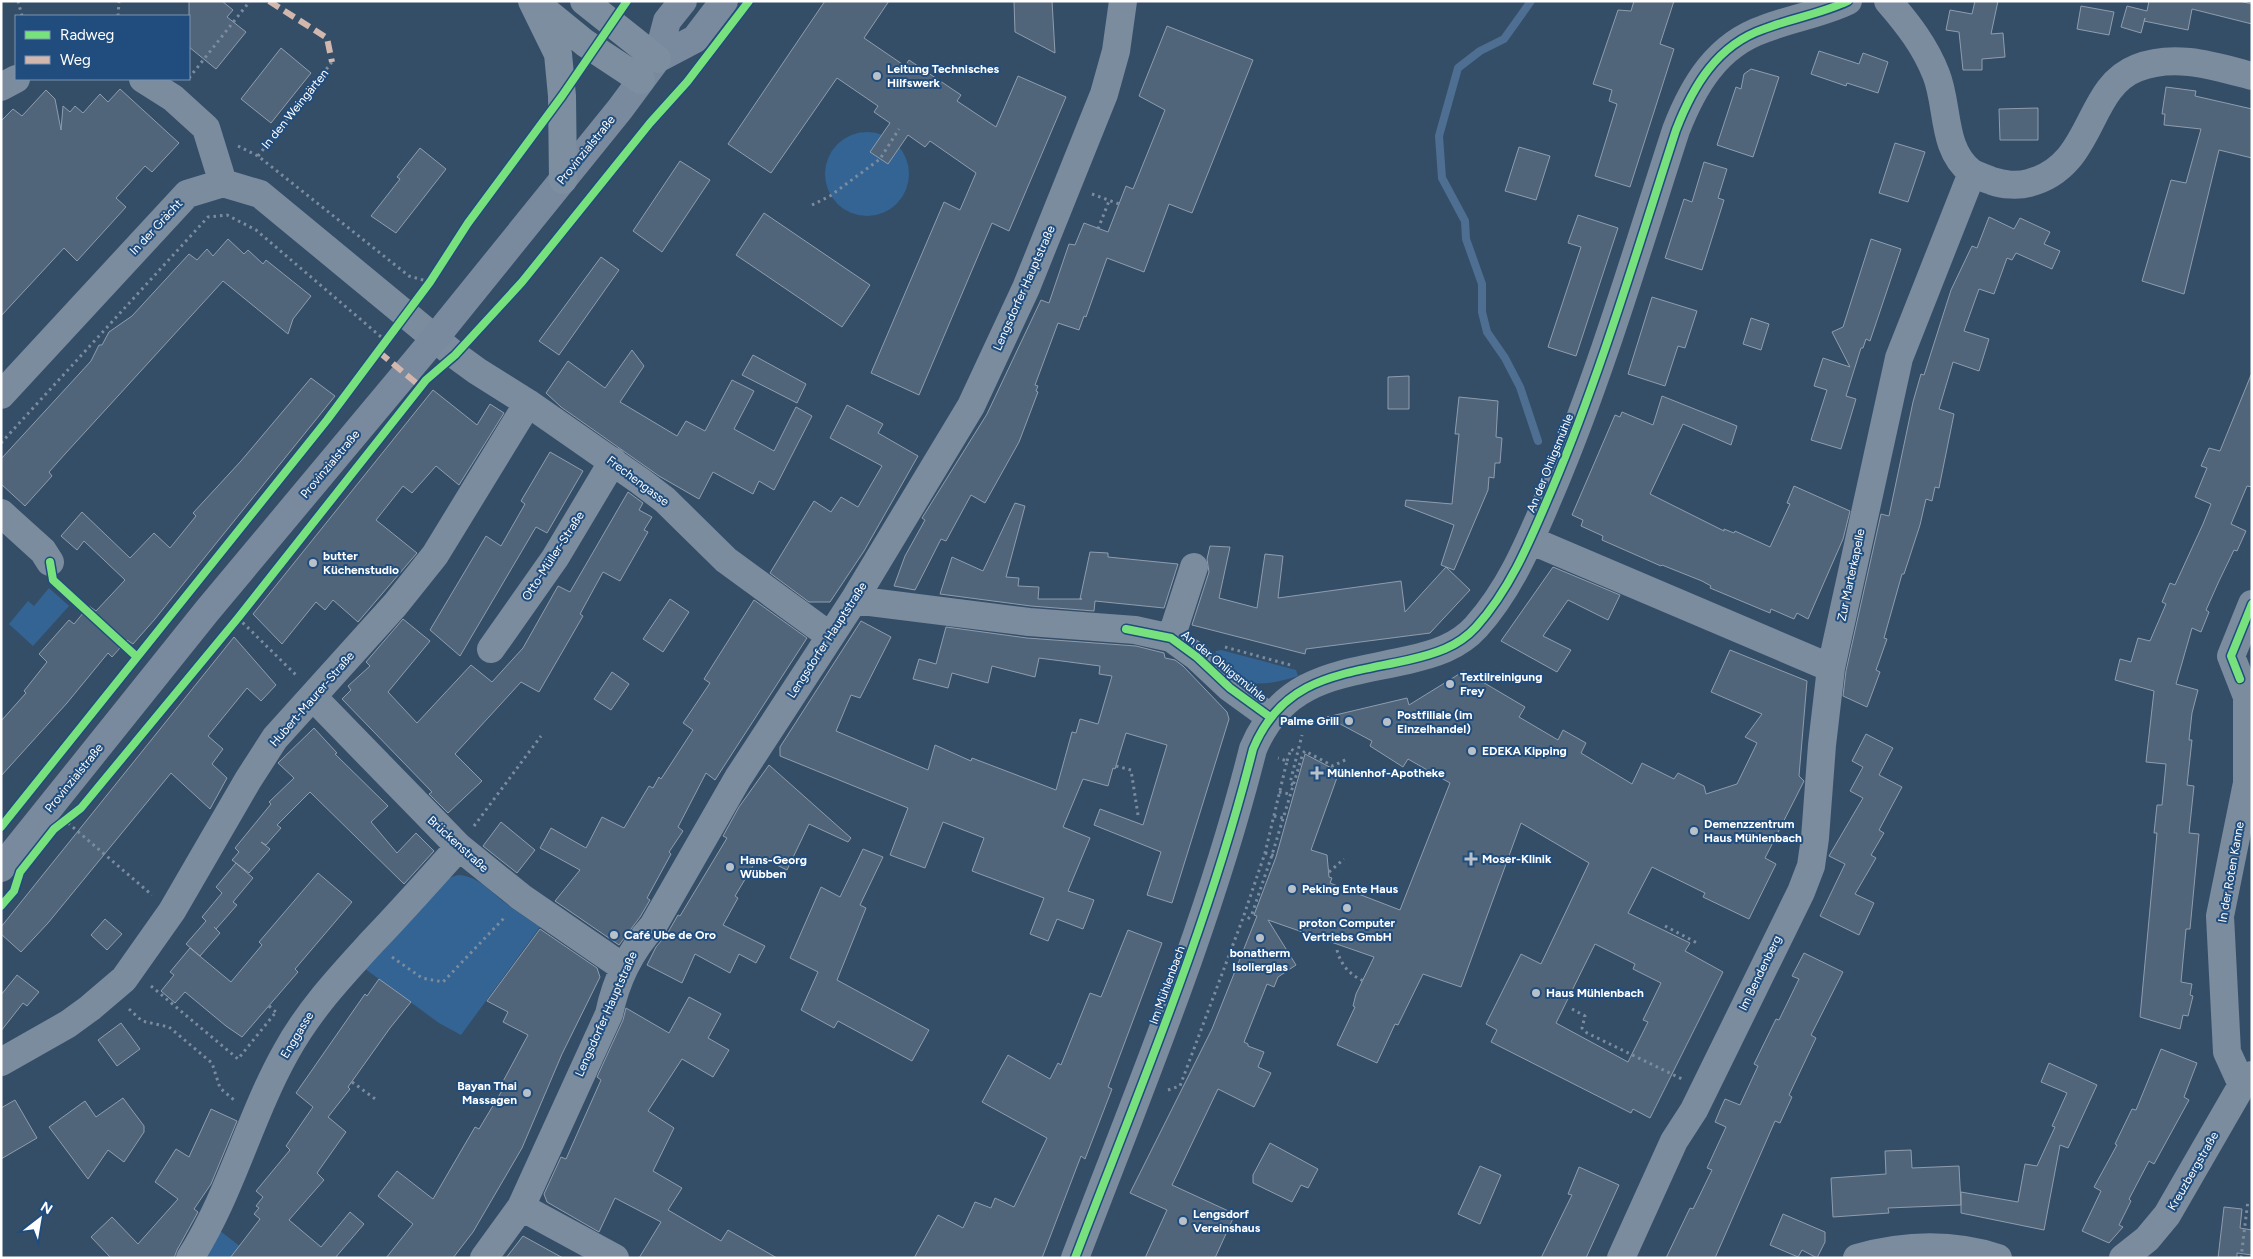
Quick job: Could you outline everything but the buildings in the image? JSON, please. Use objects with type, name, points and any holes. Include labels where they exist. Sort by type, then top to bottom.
[{"type":"highway","points":[[533,1],[586,43],[641,80]]},
{"type":"highway","points":[[533,1],[558,54],[562,96],[563,180]]},
{"type":"highway","points":[[584,1],[657,59]]},
{"type":"main road","name":"Provinzialstraße","points":[[1,868],[208,611],[435,338],[563,180],[657,59],[667,21],[683,1]]},
{"type":"main road","name":"Provinzialstraße","points":[[657,59],[695,39],[724,1]]},
{"type":"street","name":"Lengsdorfer Hauptstraße","points":[[484,1258],[521,1207],[608,1014],[614,990],[637,943],[653,926],[738,778],[854,600],[958,430],[1026,288],[1104,94],[1116,51],[1123,1]]},
{"type":"street","name":"An der Ohligsmühle","points":[[854,600],[1029,622],[1135,630],[1171,638],[1197,657],[1230,688],[1270,718],[1286,700],[1301,689],[1317,682],[1449,649],[1474,629],[1492,608],[1513,575],[1530,540],[1584,410],[1676,130],[1687,101],[1701,77],[1717,58],[1761,29],[1824,11],[1848,1]]},
{"type":"street","points":[[1888,1],[1915,33],[1937,75],[1948,130],[1958,158],[1972,172],[1998,183],[2022,185],[2042,180],[2064,166],[2117,80],[2135,68],[2158,61],[2184,61],[2252,76]]},
{"type":"street","points":[[1,87],[15,80]]},
{"type":"street","points":[[145,80],[173,98],[206,128],[223,182],[260,194],[435,338]]},
{"type":"street","name":"Zur Marterkapelle","points":[[1831,668],[1899,358],[1972,172]]},
{"type":"street","name":"In der Grächt","points":[[1,395],[187,194],[223,182]]},
{"type":"street","name":"Frechengasse","points":[[435,338],[476,372],[528,403],[613,461],[665,500],[726,560],[830,636]]},
{"type":"street","name":"Hubert-Maurer-Straße","points":[[1,1062],[68,1024],[109,992],[131,970],[172,912],[248,780],[275,738],[395,605],[435,556],[528,403]]},
{"type":"street","name":"Otto-Müller-Straße","points":[[491,649],[555,558],[613,461]]},
{"type":"street","points":[[1,513],[43,551],[50,562]]},
{"type":"street","points":[[1530,540],[1831,668]]},
{"type":"street","points":[[1171,638],[1194,567]]},
{"type":"street","name":"In der Roten Kanne","points":[[2247,1080],[2227,1052],[2220,916],[2248,783],[2247,697],[2231,656],[2252,604]]},
{"type":"street","name":"Im Bendenberg","points":[[1621,1258],[1674,1142],[1704,1090],[1811,866],[1816,838],[1822,745],[1831,668]]},
{"type":"street","name":"Brückenstraße","points":[[314,695],[459,847],[521,897],[624,968]]},
{"type":"street","name":"Im Mühlenbach","points":[[1075,1258],[1190,954],[1219,869],[1253,749],[1260,731],[1270,718]]},
{"type":"street","name":"Enggasse","points":[[190,1258],[214,1213],[285,1053],[303,1023],[322,996],[459,847]]},
{"type":"street","name":"Kreuzbergstraße","points":[[2123,1258],[2147,1239],[2167,1215],[2247,1080]]},
{"type":"street","points":[[521,1207],[614,1258]]},
{"type":"street","points":[[1857,1258],[1890,1250],[1921,1247],[1961,1249],[1998,1258]]},
{"type":"path","points":[[18,1],[22,15]]},
{"type":"path","points":[[118,15],[119,1]]},
{"type":"path","points":[[190,77],[250,1]]},
{"type":"path","points":[[206,128],[258,156],[409,276],[430,282]]},
{"type":"path","points":[[812,205],[830,196],[880,158],[899,129]]},
{"type":"path","points":[[1100,198],[1119,204]]},
{"type":"path","points":[[1098,229],[1109,201]]},
{"type":"path","points":[[1,443],[208,217],[226,215],[256,230],[387,342]]},
{"type":"path","points":[[238,618],[314,695]]},
{"type":"path","points":[[1221,646],[1298,666]]},
{"type":"path","points":[[1296,768],[1297,753],[1302,735]]},
{"type":"path","points":[[459,847],[541,736]]},
{"type":"path","points":[[1287,761],[1291,749],[1297,753]]},
{"type":"path","points":[[1248,919],[1252,914],[1274,856],[1293,785],[1290,784],[1304,751],[1333,766],[1347,759]]},
{"type":"path","points":[[1165,1091],[1180,1086],[1243,918],[1265,853],[1286,765],[1296,768]]},
{"type":"path","points":[[1116,766],[1131,770],[1138,816]]},
{"type":"path","points":[[1279,792],[1290,794]]},
{"type":"path","points":[[1274,816],[1283,818]]},
{"type":"path","points":[[66,820],[172,912]]},
{"type":"path","points":[[1265,853],[1274,856]]},
{"type":"path","points":[[1329,872],[1344,858]]},
{"type":"path","points":[[372,942],[422,978],[444,982],[521,897]]},
{"type":"path","points":[[1665,926],[1699,944]]},
{"type":"path","points":[[1337,950],[1340,960],[1349,972],[1366,982]]},
{"type":"path","points":[[131,970],[238,1059],[276,1012]]},
{"type":"path","points":[[109,992],[142,1020],[169,1027],[212,1063],[220,1088],[255,1118]]},
{"type":"path","points":[[1572,1009],[1585,1016],[1582,1028],[1587,1033],[1704,1090]]},
{"type":"path","points":[[352,1082],[378,1101]]},
{"type":"path","points":[[2240,1258],[2250,1206],[2248,1200]]},
{"type":"shaded area","points":[[859,132],[875,132],[891,139],[902,150],[909,166],[906,190],[897,204],[891,209],[875,216],[859,216],[843,209],[832,198],[825,182],[825,166],[832,150],[843,139]]},
{"type":"shaded area","points":[[49,588],[69,606],[33,646],[9,624],[28,601],[34,606]]},
{"type":"shaded area","points":[[1221,650],[1296,670],[1298,676],[1256,684],[1240,681],[1228,673],[1215,657],[1216,651]]},
{"type":"shaded area","points":[[458,875],[478,881],[540,927],[461,1035],[439,1023],[364,968],[449,878]]},
{"type":"shaded area","points":[[219,1230],[255,1258],[210,1258],[205,1254]]},
{"type":"waterway","points":[[1531,1],[1504,39],[1480,51],[1458,68],[1439,136],[1442,178],[1465,221],[1466,239],[1482,284],[1482,312],[1487,332],[1505,358],[1520,387],[1538,441]]},
{"type":"marked path","points":[[269,1],[327,38],[332,62]]},
{"type":"marked path","points":[[379,352],[421,387]]},
{"type":"cycle path","points":[[1,827],[327,420],[430,282],[468,223],[562,96],[627,1]]},
{"type":"cycle path","points":[[1,906],[14,891],[20,872],[54,829],[81,808],[238,618],[426,380],[455,355],[522,282],[650,123],[687,82],[749,1]]},
{"type":"cycle path","points":[[1075,1258],[1172,1006],[1216,879],[1253,749],[1265,725],[1280,707],[1297,693],[1316,683],[1359,670],[1418,658],[1445,649],[1469,634],[1489,612],[1520,561],[1570,445],[1618,311],[1676,130],[1690,98],[1720,56],[1747,36],[1848,1]]},
{"type":"cycle path","points":[[50,562],[53,580],[137,657]]},
{"type":"cycle path","points":[[2240,679],[2231,656],[2252,604]]},
{"type":"cycle path","points":[[1126,629],[1171,638],[1197,657],[1230,688],[1270,717]]},
{"type":"place","name":"Leitung Technisches Hilfswerk","points":[[877,76]]},
{"type":"place","name":"butter Küchenstudio","points":[[313,563]]},
{"type":"place","name":"Textilreinigung Frey","points":[[1450,684]]},
{"type":"place","name":"Palme Grill","points":[[1349,721]]},
{"type":"place","name":"Postfiliale (im Einzelhandel)","points":[[1387,722]]},
{"type":"place","name":"EDEKA Kipping","points":[[1472,751]]},
{"type":"place","name":"Mühlenhof-Apotheke","points":[[1317,773]]},
{"type":"place","name":"Demenzzentrum Haus Mühlenbach","points":[[1694,831]]},
{"type":"place","name":"Moser-Klinik","points":[[1471,859]]},
{"type":"place","name":"Hans-Georg Wübben","points":[[730,867]]},
{"type":"place","name":"Peking Ente Haus","points":[[1292,889]]},
{"type":"place","name":"proton Computer Vertriebs GmbH","points":[[1347,908]]},
{"type":"place","name":"Café Ube de Oro","points":[[614,935]]},
{"type":"place","name":"bonatherm Isolierglas","points":[[1260,938]]},
{"type":"place","name":"Haus Mühlenbach","points":[[1536,993]]},
{"type":"place","name":"Bayan Thai Massagen","points":[[527,1093]]},
{"type":"place","name":"Lengsdorf Vereinshaus","points":[[1183,1221]]}]
